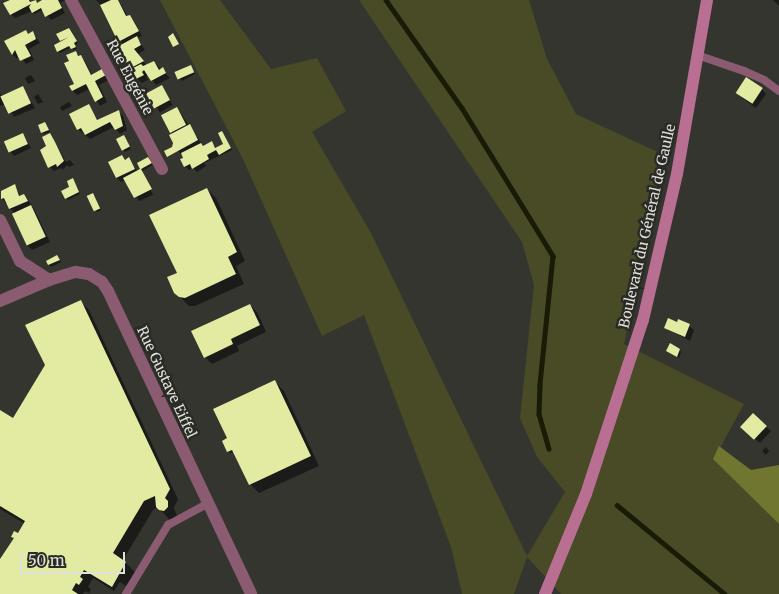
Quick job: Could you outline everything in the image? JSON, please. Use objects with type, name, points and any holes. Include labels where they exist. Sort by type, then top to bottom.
[{"type":"street","name":"Rue Eugénie","points":[[71,0],[162,169]]},
{"type":"street","name":"Boulevard du Général de Gaulle","points":[[545,594],[586,494],[643,320],[676,174],[707,0]]},
{"type":"street","points":[[0,220],[20,261],[49,280]]},
{"type":"street","name":"Rue Gustave Eiffel","points":[[0,302],[49,280],[76,272],[88,274],[102,282],[108,291],[251,594]]},
{"type":"lane","points":[[697,56],[744,71],[764,80],[779,91]]},
{"type":"lane","points":[[126,594],[168,525],[207,504]]},
{"type":"green space","points":[[160,0],[220,0],[271,69],[317,58],[346,111],[312,132],[371,233],[527,556],[565,492],[537,457],[520,418],[534,285],[522,242],[359,0],[529,0],[547,59],[576,114],[666,156],[624,344],[744,404],[714,459],[779,524],[779,594],[561,594],[527,557],[514,594],[462,594],[451,547],[364,315],[322,336],[242,157]]},
{"type":"green space","points":[[719,446],[751,470],[779,465],[779,524],[713,459]]},
{"type":"building","points":[[10,0],[29,0],[30,2],[36,0],[37,3],[42,0],[58,0],[62,8],[45,17],[41,8],[32,13],[29,7],[31,4],[10,15],[3,3]]},
{"type":"building","points":[[111,0],[118,0],[126,16],[130,15],[139,31],[118,42],[100,5]]},
{"type":"building","points":[[69,28],[77,41],[74,43],[76,47],[71,49],[69,46],[57,52],[54,45],[69,37],[60,41],[56,34]]},
{"type":"building","points":[[26,30],[28,34],[33,31],[36,39],[25,45],[31,56],[20,61],[15,50],[12,55],[4,41]]},
{"type":"building","points":[[173,33],[179,44],[173,47],[168,37]]},
{"type":"building","points":[[137,36],[141,45],[134,49],[144,61],[129,69],[117,47]]},
{"type":"building","points":[[76,51],[78,56],[81,55],[91,75],[102,69],[106,75],[95,81],[103,97],[95,102],[86,84],[72,91],[69,86],[74,84],[64,63],[69,61],[66,55]]},
{"type":"building","points":[[154,61],[159,70],[163,67],[166,73],[151,81],[144,70],[142,72],[144,75],[136,79],[129,70],[141,64],[143,66]]},
{"type":"building","points":[[191,65],[194,72],[178,79],[174,72]]},
{"type":"building","points":[[746,77],[763,88],[752,104],[736,93]]},
{"type":"building","points":[[162,85],[170,100],[154,108],[146,93]]},
{"type":"building","points":[[23,86],[31,103],[8,114],[0,97]]},
{"type":"building","points":[[89,104],[97,120],[119,110],[123,126],[115,130],[110,122],[85,135],[81,128],[77,130],[69,114]]},
{"type":"building","points":[[177,107],[186,125],[170,133],[161,115]]},
{"type":"building","points":[[45,122],[49,130],[41,133],[38,125]]},
{"type":"building","points":[[190,124],[198,140],[167,157],[164,151],[172,147],[173,143],[169,135]]},
{"type":"building","points":[[222,131],[231,148],[219,155],[216,150],[207,155],[209,159],[192,169],[190,164],[184,167],[180,159],[183,158],[181,153],[201,143],[203,146],[212,141],[215,148],[223,144],[218,133]]},
{"type":"building","points":[[23,133],[28,144],[9,153],[4,142]]},
{"type":"building","points":[[50,133],[64,161],[57,167],[56,164],[48,168],[40,150],[46,146],[42,137]]},
{"type":"building","points":[[124,135],[130,147],[122,151],[116,139]]},
{"type":"building","points":[[122,155],[125,160],[129,157],[135,169],[116,178],[108,162]]},
{"type":"building","points":[[148,157],[152,163],[141,169],[152,189],[134,198],[123,178],[140,169],[137,163]]},
{"type":"building","points":[[73,178],[79,192],[65,199],[61,191],[69,187],[67,181]]},
{"type":"building","points":[[15,184],[19,196],[24,194],[28,201],[9,209],[4,198],[1,199],[1,191]]},
{"type":"building","points":[[207,188],[237,252],[228,257],[236,274],[185,298],[179,297],[174,293],[167,277],[177,273],[149,215]]},
{"type":"building","points":[[93,193],[100,208],[94,211],[87,196]]},
{"type":"building","points":[[31,205],[46,237],[27,246],[12,214]]},
{"type":"building","points":[[57,255],[60,260],[48,265],[46,261]]},
{"type":"building","points":[[81,300],[170,489],[165,498],[168,501],[168,507],[164,511],[159,510],[156,507],[155,496],[144,501],[113,553],[126,562],[112,587],[84,570],[80,577],[83,579],[79,585],[76,583],[72,590],[78,594],[0,594],[0,559],[14,538],[11,537],[14,531],[18,533],[25,521],[0,506],[0,410],[13,418],[45,365],[25,325]]},
{"type":"building","points":[[250,304],[260,325],[231,339],[233,344],[204,358],[191,331]]},
{"type":"building","points":[[668,318],[677,322],[678,319],[690,324],[685,337],[664,328]]},
{"type":"building","points":[[670,343],[680,349],[677,357],[666,351]]},
{"type":"building","points":[[275,380],[311,456],[249,485],[232,450],[227,452],[222,441],[227,438],[213,409]]},
{"type":"building","points":[[753,413],[767,426],[754,440],[740,427]]},
{"type":"waterway","points":[[386,0],[462,108],[553,256],[540,385],[539,414],[549,449]]},
{"type":"waterway","points":[[617,505],[725,594]]}]
